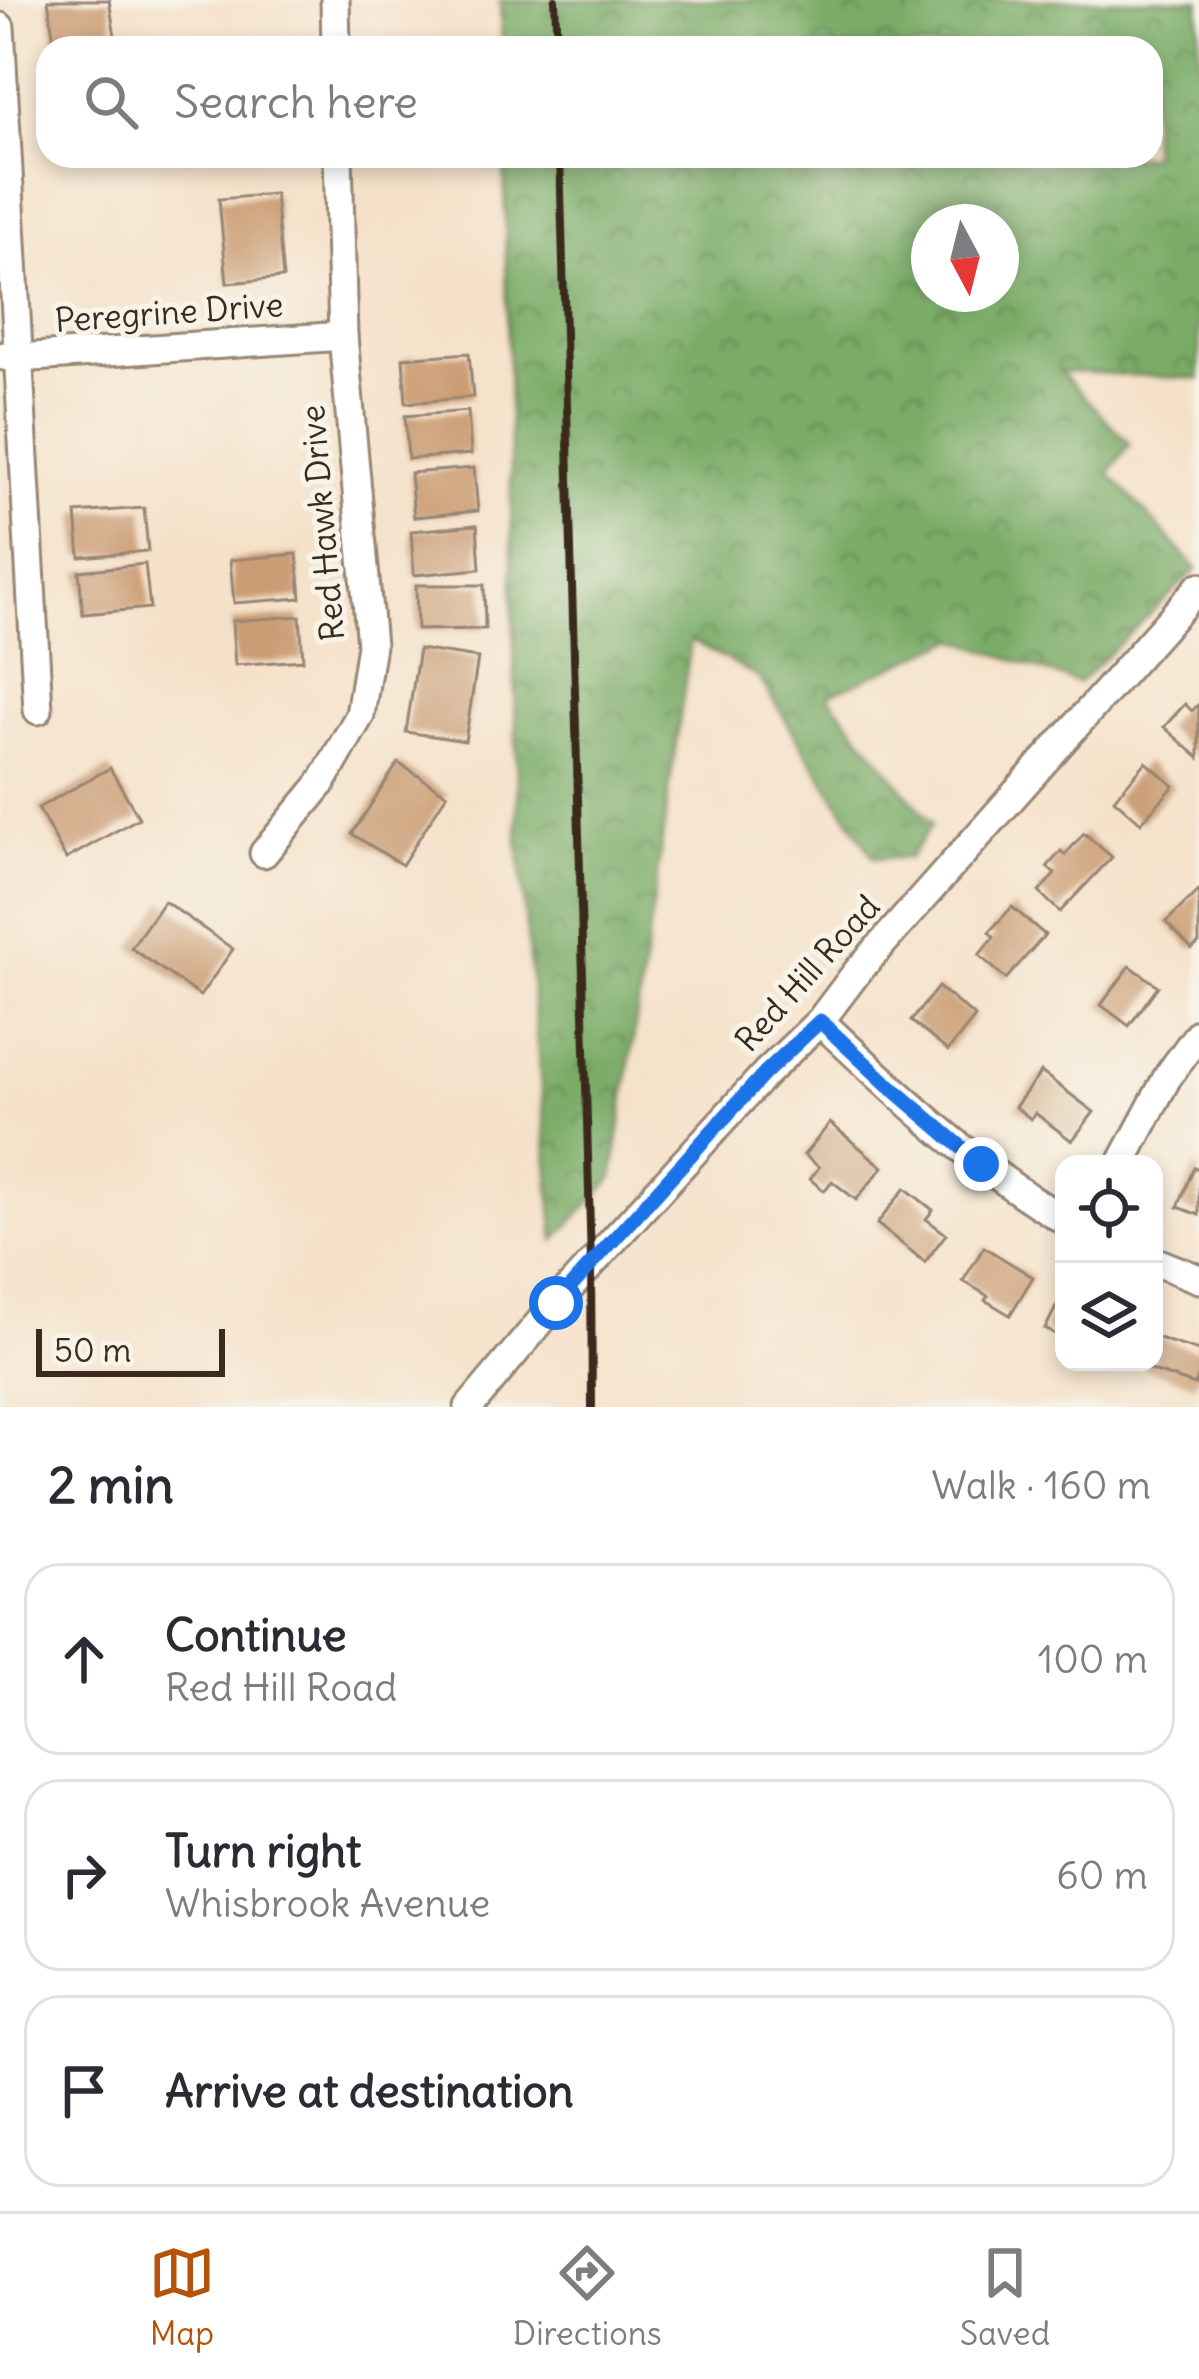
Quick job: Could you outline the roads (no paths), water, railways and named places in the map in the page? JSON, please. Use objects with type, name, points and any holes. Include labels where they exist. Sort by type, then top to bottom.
[{"type":"street","points":[[334,0],[336,36]]},
{"type":"street","points":[[0,27],[9,357],[38,710]]},
{"type":"street","name":"Red Hawk Drive","points":[[264,853],[321,784],[360,715],[370,645],[343,336],[338,168]]},
{"type":"street","name":"Peregrine Drive","points":[[9,357],[343,336]]},
{"type":"street","name":"Red Hill Road","points":[[470,1407],[556,1303],[765,1073],[820,1021],[857,972],[1199,587]]},
{"type":"street","points":[[820,1021],[981,1164],[1055,1214]]},
{"type":"street","points":[[1126,1155],[1168,1076],[1199,1033]]},
{"type":"street","points":[[1157,1263],[1199,1279]]},
{"type":"railway","points":[[555,0],[556,36]]},
{"type":"railway","points":[[560,168],[592,1407]]}]
